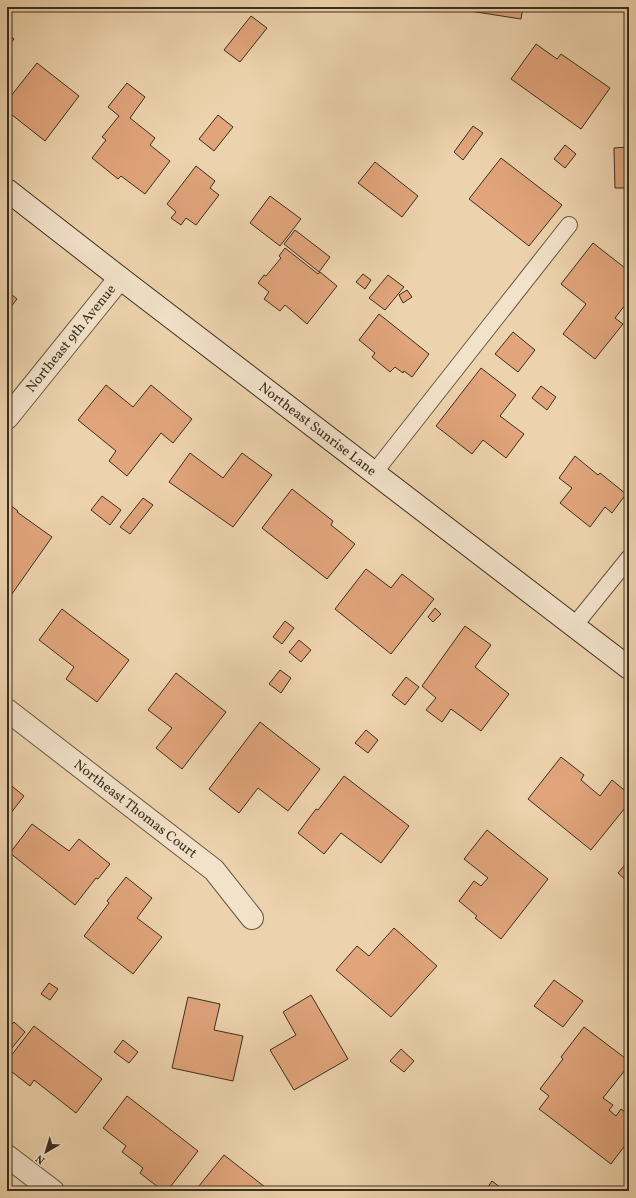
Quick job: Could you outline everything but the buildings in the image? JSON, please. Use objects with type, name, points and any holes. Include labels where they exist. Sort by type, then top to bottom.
[{"type":"street","name":"Northeast Sunrise Lane","points":[[7,190],[629,668]]},
{"type":"street","name":"Northeast 9th Avenue","points":[[7,418],[120,278]]},
{"type":"street","name":"Northeast Thomas Court","points":[[7,710],[214,870],[252,918]]},
{"type":"street","points":[[7,1156],[53,1191]]},
{"type":"lane","points":[[374,473],[569,226]]},
{"type":"lane","points":[[574,626],[629,558]]}]
